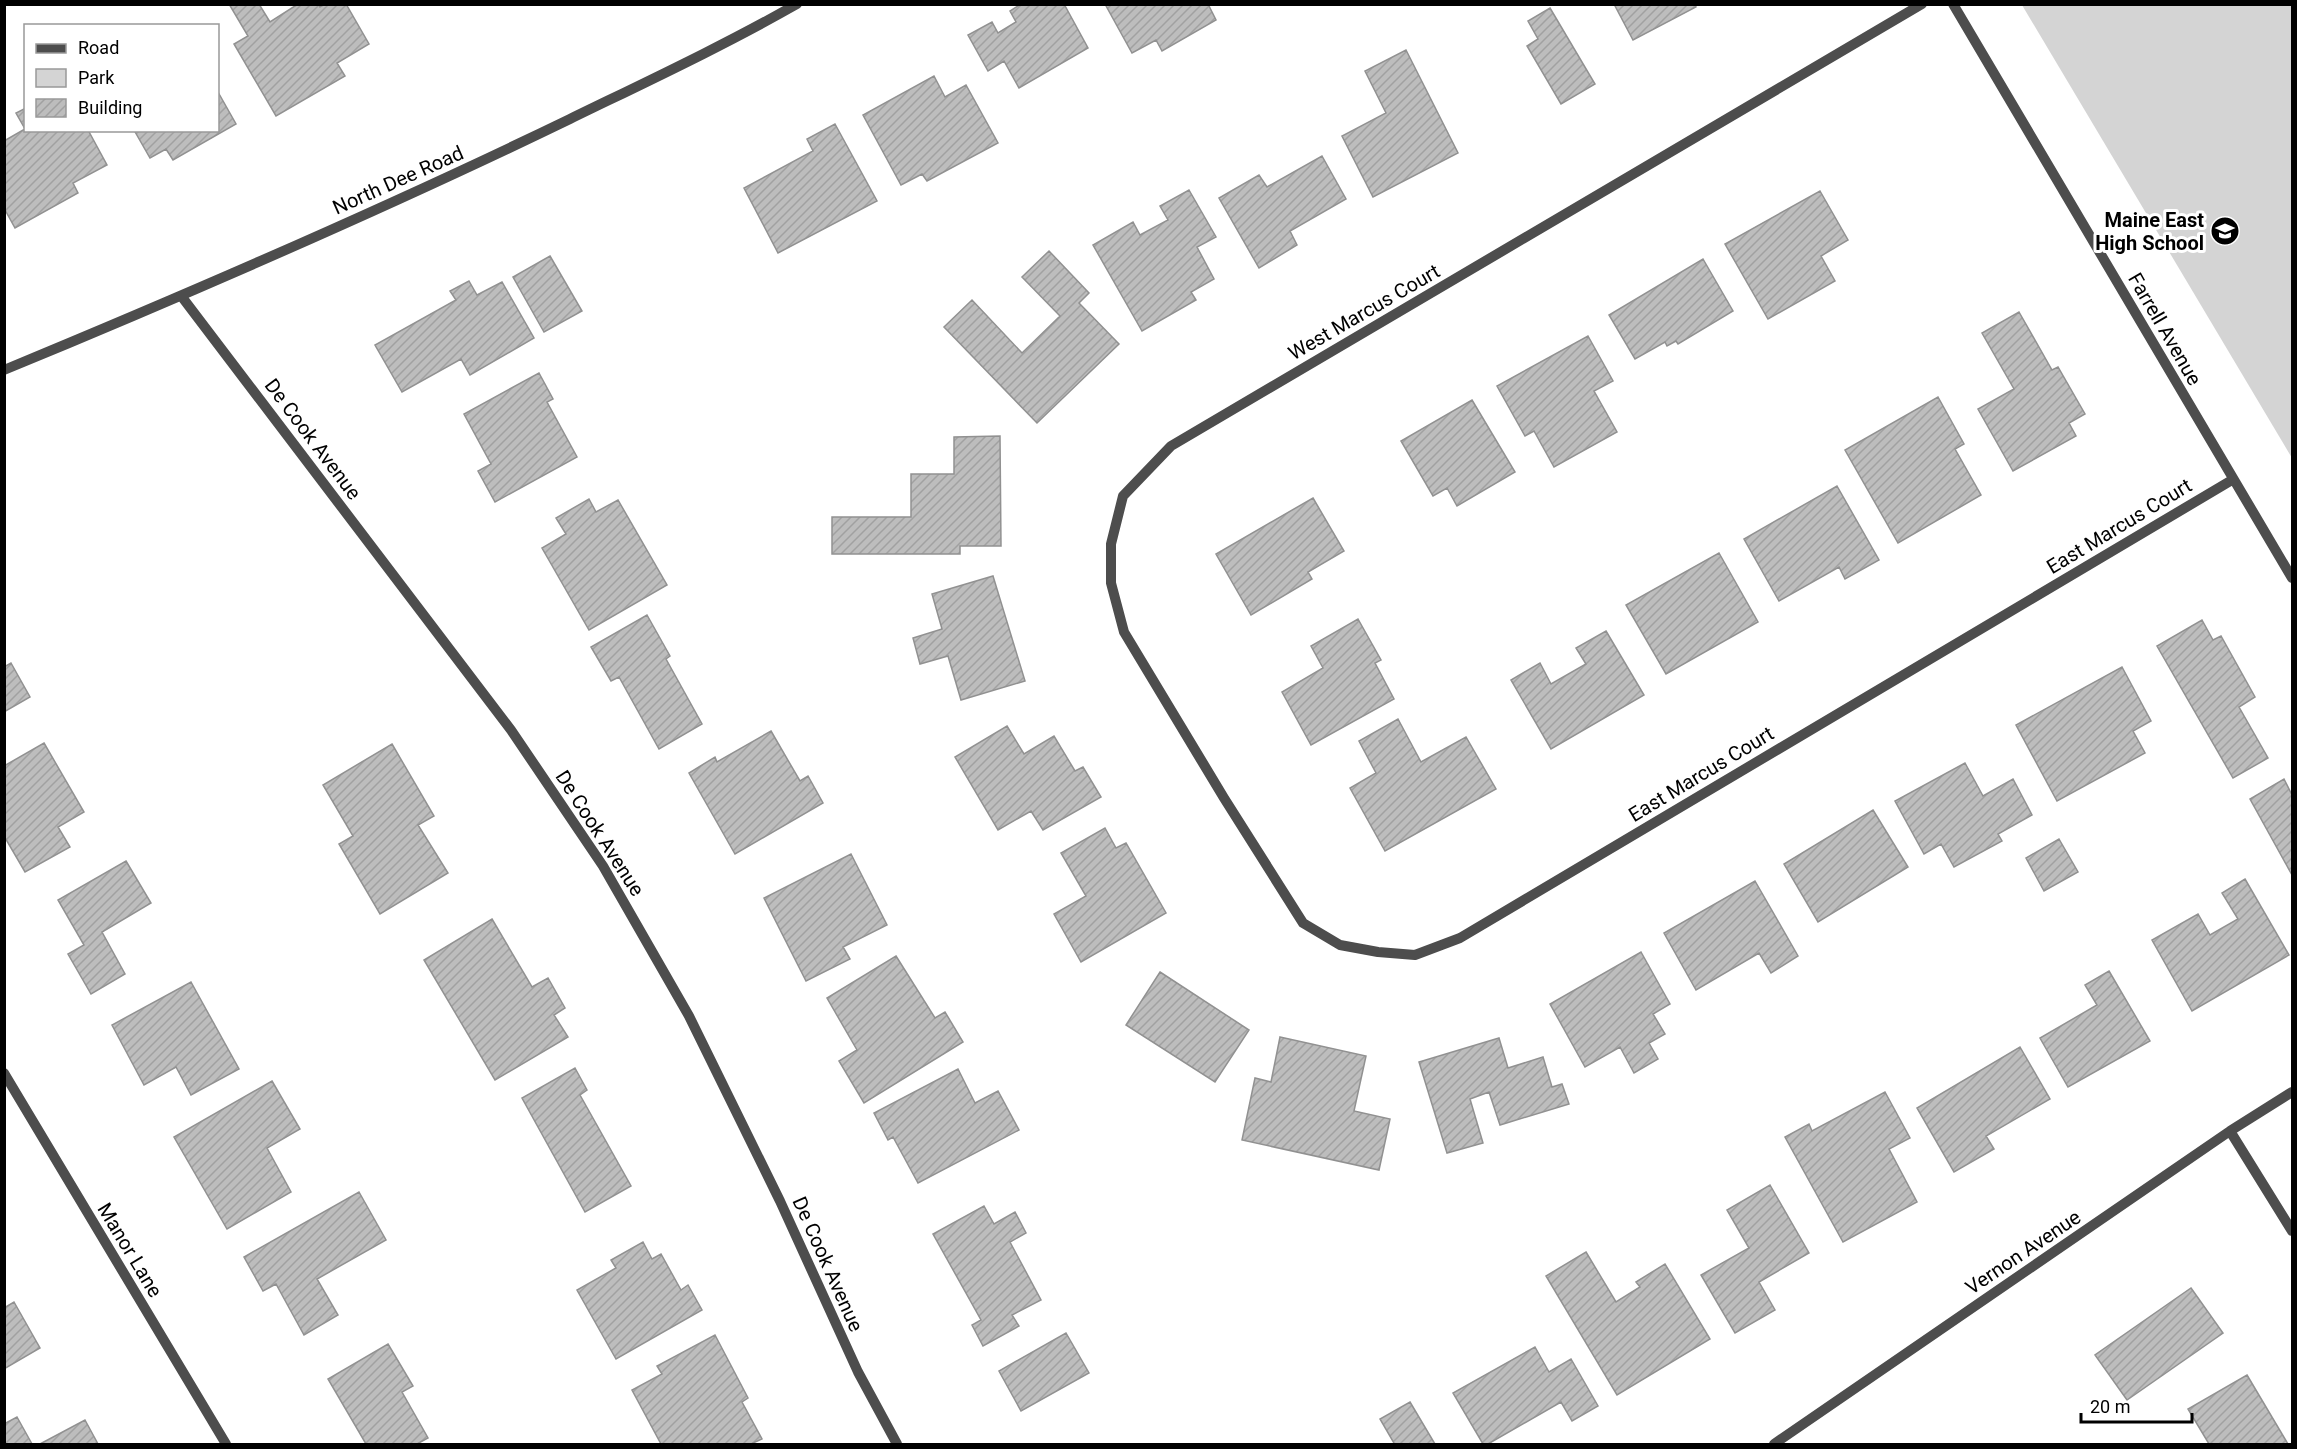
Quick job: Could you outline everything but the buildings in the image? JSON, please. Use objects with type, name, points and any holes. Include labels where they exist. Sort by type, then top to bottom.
[{"type":"street","name":"North Dee Road","points":[[4,370],[182,297],[467,169],[735,39],[797,4]]},
{"type":"street","name":"West Marcus Court","points":[[1224,798],[1124,632],[1111,583],[1111,544],[1123,496],[1171,446],[1922,4]]},
{"type":"street","name":"Farrell Avenue","points":[[1953,4],[2232,480],[2292,578]]},
{"type":"street","name":"De Cook Avenue","points":[[182,297],[511,730],[603,866],[688,1016],[780,1201],[858,1372],[897,1444]]},
{"type":"street","name":"East Marcus Court","points":[[1224,798],[1303,923],[1340,945],[1378,952],[1415,955],[1460,938],[2232,480]]},
{"type":"street","name":"Manor Lane","points":[[4,1073],[226,1444]]},
{"type":"street","name":"Vernon Avenue","points":[[1774,1444],[2230,1131],[2292,1092]]},
{"type":"street","points":[[2230,1131],[2292,1231]]},
{"type":"green space","name":"Maine East High School","points":[[2022,5],[2292,5],[2292,458]]},
{"type":"place","name":"Maine East High School","points":[[2225,231]]}]
